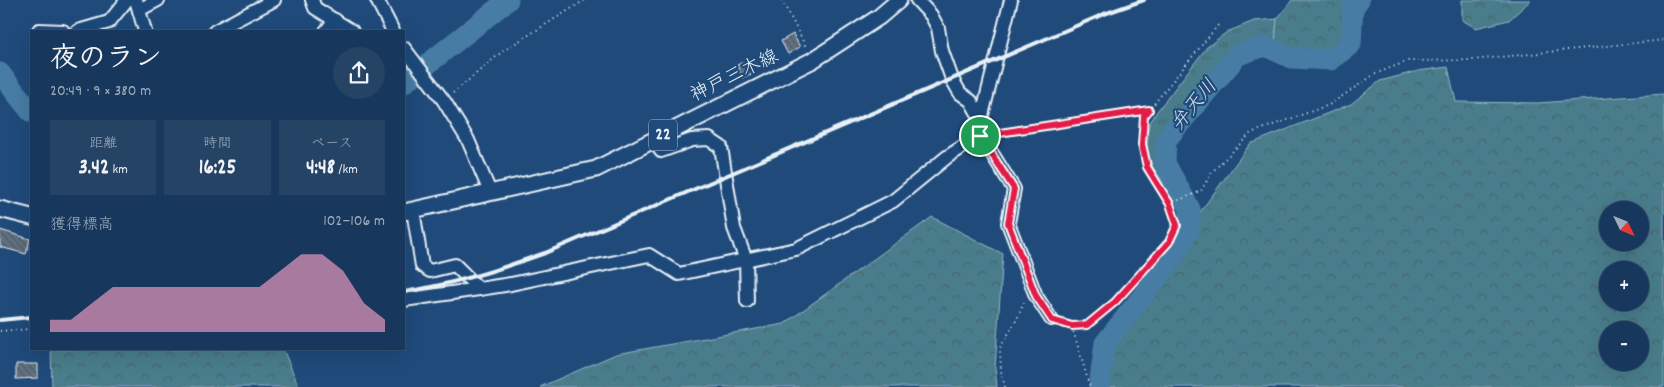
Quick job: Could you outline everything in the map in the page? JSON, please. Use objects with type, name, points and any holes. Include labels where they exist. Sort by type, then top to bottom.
[{"type":"main road","name":"神戸三木線","points":[[408,211],[596,168],[813,60],[879,17],[899,0]]},
{"type":"main road","points":[[0,210],[30,217]]},
{"type":"street","points":[[81,30],[109,22],[127,0]]},
{"type":"street","points":[[145,30],[137,5],[158,0]]},
{"type":"street","points":[[217,30],[274,0]]},
{"type":"street","points":[[312,0],[315,8],[350,30]]},
{"type":"street","points":[[377,0],[392,30]]},
{"type":"street","points":[[917,0],[931,15],[938,28],[942,51],[949,73],[960,93],[971,101],[980,119]]},
{"type":"street","points":[[1011,0],[978,131],[1014,189],[1008,223],[1036,296],[1052,320]]},
{"type":"street","points":[[327,30],[335,20]]},
{"type":"street","points":[[405,49],[444,101],[468,140],[490,192]]},
{"type":"street","points":[[405,300],[511,284],[650,255],[679,274],[796,248],[893,201],[947,157],[980,136]]},
{"type":"street","points":[[654,140],[660,151],[692,140],[709,139],[720,148],[734,228],[746,260],[747,301]]},
{"type":"street","points":[[408,211],[422,266],[430,271],[455,265],[479,289]]},
{"type":"path","points":[[444,101],[503,51],[585,0]]},
{"type":"path","points":[[782,0],[813,60]]},
{"type":"path","points":[[1052,320],[1072,326],[1087,325],[1115,302],[1169,242],[1177,225],[1170,204],[1147,167],[1142,144],[1144,116],[1219,24]]},
{"type":"path","points":[[1170,204],[1201,191],[1212,172],[1251,133],[1329,104],[1374,74],[1408,61],[1472,60],[1664,40]]},
{"type":"path","points":[[980,136],[1149,110]]},
{"type":"path","points":[[1005,387],[1001,371],[1000,348],[1033,288]]},
{"type":"path","points":[[1072,326],[1090,387]]},
{"type":"path","points":[[0,331],[30,329]]},
{"type":"green space","points":[[1292,0],[1353,0],[1349,8],[1347,36],[1331,54],[1297,54],[1275,44],[1277,19]]},
{"type":"green space","points":[[1462,0],[1531,0],[1509,20],[1476,28],[1462,20]]},
{"type":"green space","points":[[1277,19],[1275,44],[1258,41],[1225,59],[1173,120],[1161,146],[1161,164],[1180,195],[1175,198],[1153,168],[1147,149],[1149,124],[1207,47],[1227,32],[1254,21]]},
{"type":"green space","points":[[1448,67],[1456,102],[1538,103],[1664,94],[1664,387],[1096,387],[1123,317],[1250,144],[1351,104],[1380,81],[1418,71]]},
{"type":"green space","points":[[932,217],[1003,254],[995,368],[997,387],[540,387],[616,354],[784,324]]},
{"type":"green space","points":[[51,350],[283,350],[299,387],[52,387]]},
{"type":"building","points":[[793,34],[800,47],[788,54],[781,41]]},
{"type":"building","points":[[748,60],[753,73],[742,78],[737,65]]},
{"type":"building","points":[[0,230],[30,239],[26,254],[0,247]]},
{"type":"building","points":[[16,364],[38,364],[38,378],[16,379]]},
{"type":"waterway","points":[[405,82],[508,0]]},
{"type":"waterway","name":"弁天川","points":[[1099,387],[1105,343],[1171,260],[1189,230],[1190,209],[1165,163],[1166,140],[1238,55],[1265,46],[1291,58],[1331,60],[1351,44],[1353,8],[1359,0]]},
{"type":"waterway","points":[[0,73],[30,111]]},
{"type":"railway","points":[[405,292],[475,276],[545,253],[1104,14],[1144,0]]},
{"type":"railway","points":[[0,320],[30,317]]},
{"type":"route","points":[[1149,110],[1144,116],[1142,144],[1147,167],[1170,204],[1177,225],[1169,242],[1115,302],[1087,325],[1072,326],[1052,320],[1036,296],[1008,223],[1014,189],[980,136],[1149,110]]}]
